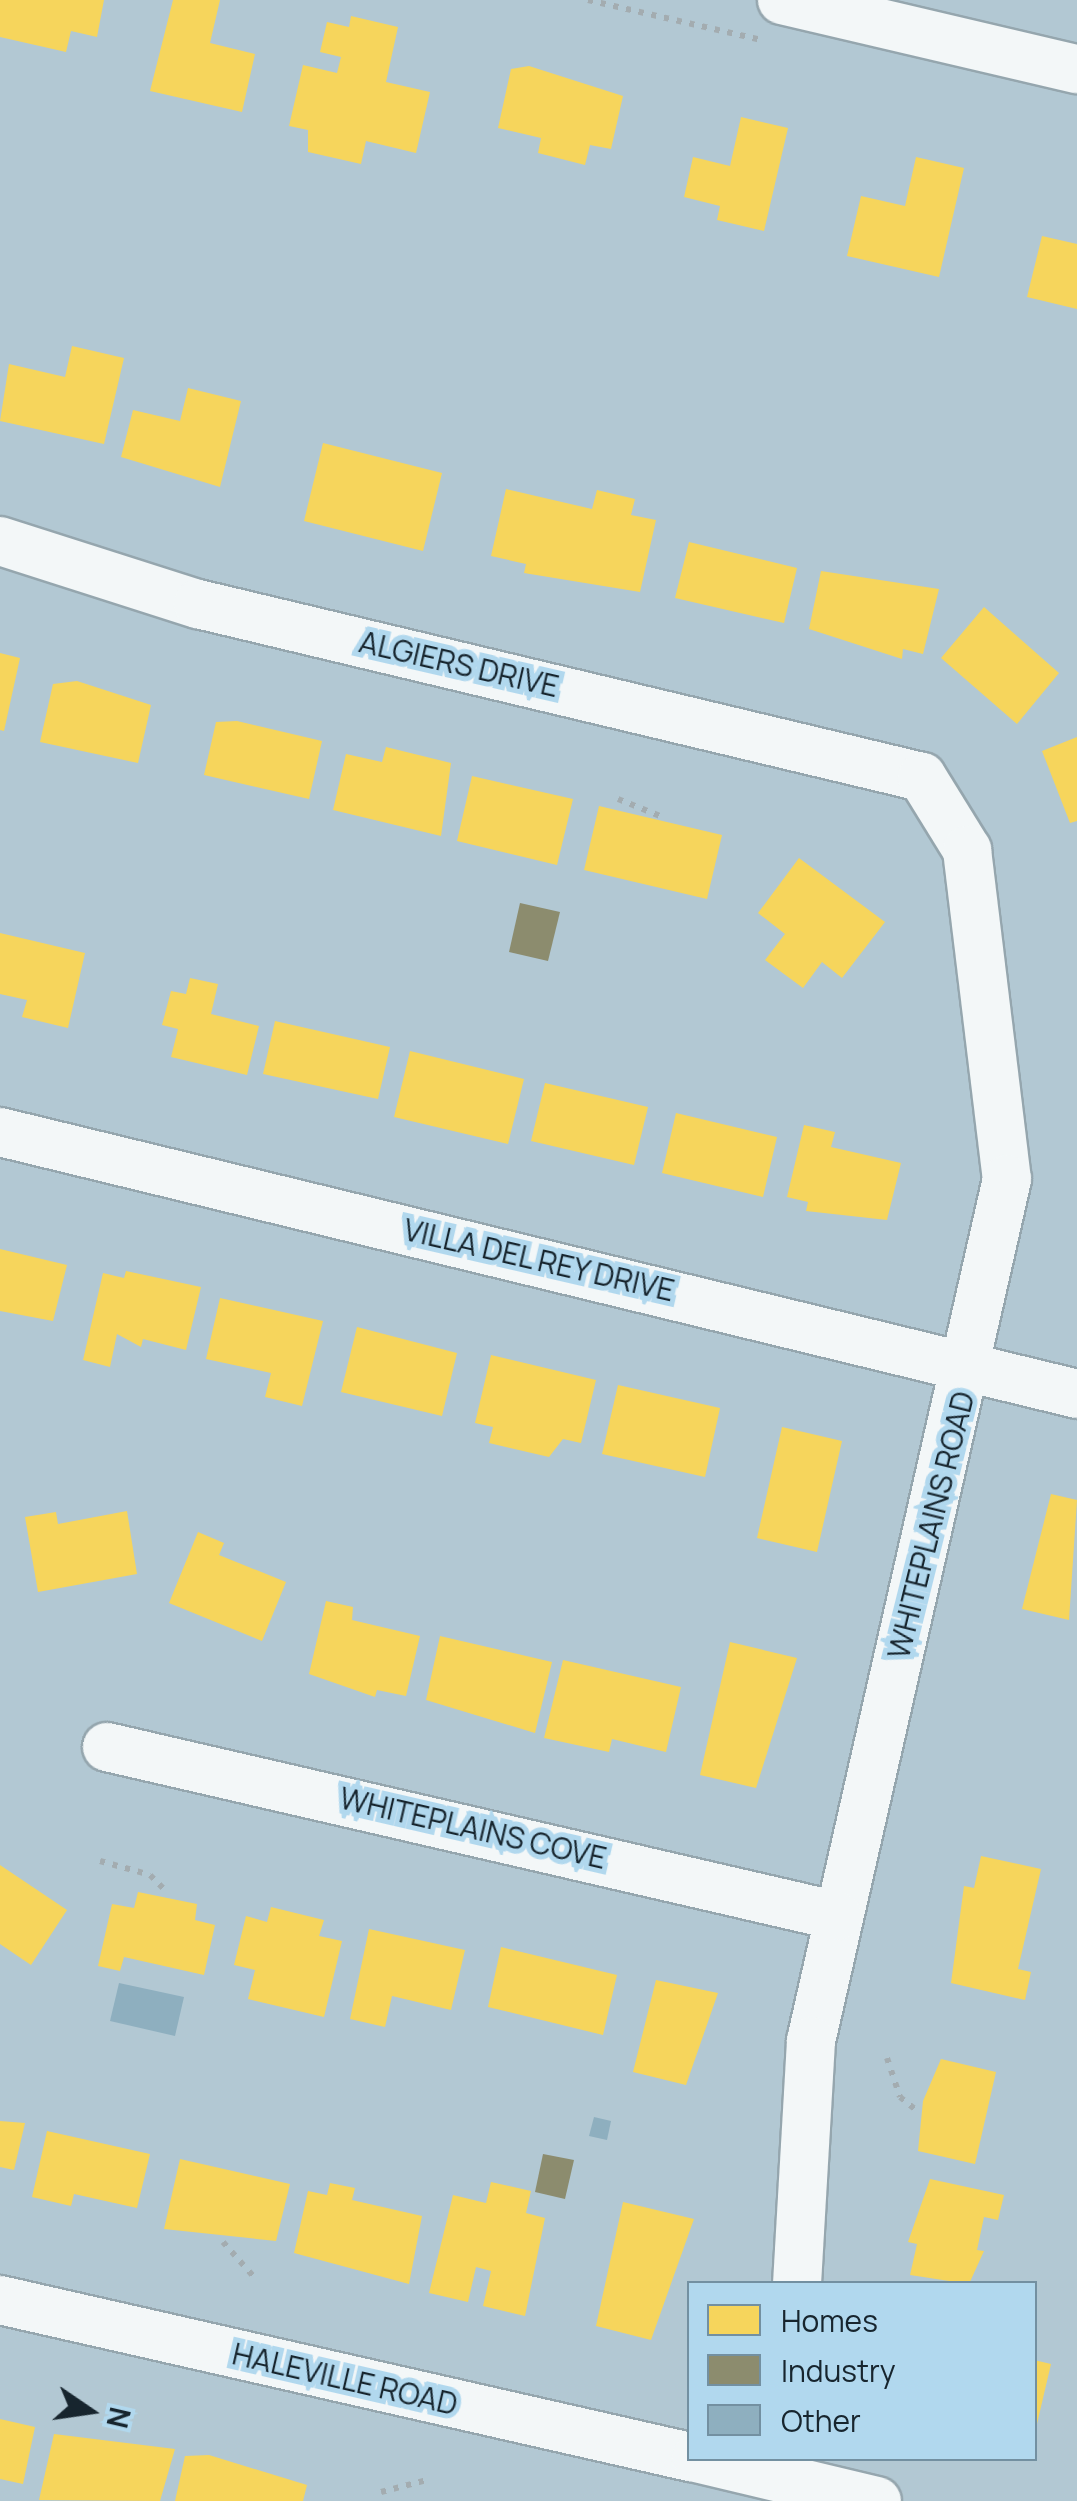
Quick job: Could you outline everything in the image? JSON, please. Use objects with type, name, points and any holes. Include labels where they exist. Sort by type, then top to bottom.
[{"type":"street","points":[[782,0],[1077,69]]},
{"type":"street","name":"ALGIERS DRIVE","points":[[0,541],[198,604],[922,777]]},
{"type":"street","name":"WHITEPLAINS ROAD","points":[[796,2281],[808,2068],[838,1916],[971,1365],[1008,1136],[967,850],[922,777]]},
{"type":"street","name":"VILLA DEL REY DRIVE","points":[[0,1132],[971,1365],[1077,1394]]},
{"type":"street","name":"WHITEPLAINS COVE","points":[[108,1747],[838,1916]]},
{"type":"street","name":"HALEVILLE ROAD","points":[[0,2300],[687,2457]]},
{"type":"street","name":"HALEVILLE ROAD","points":[[719,2461],[779,2468],[878,2501]]},
{"type":"path","points":[[618,799],[662,809],[665,818]]},
{"type":"path","points":[[100,1861],[150,1874],[166,1891]]},
{"type":"path","points":[[886,2058],[900,2098],[918,2111]]},
{"type":"path","points":[[223,2242],[255,2278]]},
{"type":"path","points":[[381,2492],[427,2480]]},
{"type":"building: Homes","points":[[0,0],[104,0],[97,37],[71,31],[66,52],[0,37]]},
{"type":"building: Homes","points":[[173,0],[220,0],[210,43],[255,54],[242,112],[150,91]]},
{"type":"building: Homes","points":[[351,16],[398,27],[386,82],[430,92],[416,153],[366,141],[361,164],[308,152],[308,130],[289,126],[303,65],[337,73],[341,57],[320,52],[327,22],[349,27]]},
{"type":"building: Homes","points":[[529,66],[623,96],[611,149],[590,145],[585,165],[538,153],[541,138],[498,128],[511,69]]},
{"type":"building: Homes","points":[[741,117],[788,128],[764,231],[717,220],[720,206],[684,197],[693,157],[730,166]]},
{"type":"building: Homes","points":[[916,157],[964,168],[939,277],[847,256],[861,196],[905,206]]},
{"type":"building: Homes","points":[[1042,236],[1077,244],[1077,309],[1027,297]]},
{"type":"building: Homes","points":[[72,346],[124,358],[104,444],[0,421],[9,364],[65,377]]},
{"type":"building: Homes","points":[[188,388],[241,401],[220,487],[121,457],[133,410],[180,421]]},
{"type":"building: Homes","points":[[323,443],[442,473],[423,551],[304,521]]},
{"type":"building: Homes","points":[[506,489],[592,509],[597,490],[635,499],[631,515],[656,520],[640,592],[524,573],[526,564],[491,556]]},
{"type":"building: Homes","points":[[689,542],[797,568],[784,623],[675,598]]},
{"type":"building: Homes","points":[[821,571],[939,589],[923,654],[903,649],[902,659],[809,629]]},
{"type":"building: Homes","points":[[984,607],[1059,673],[1017,724],[941,658]]},
{"type":"building: Homes","points":[[0,653],[20,658],[4,731],[0,730]]},
{"type":"building: Homes","points":[[77,681],[151,705],[138,763],[40,742],[53,684]]},
{"type":"building: Homes","points":[[237,721],[322,741],[309,799],[204,775],[216,722]]},
{"type":"building: Homes","points":[[1077,737],[1077,821],[1070,823],[1042,751]]},
{"type":"building: Homes","points":[[386,747],[451,763],[441,836],[333,810],[346,754],[382,762]]},
{"type":"building: Homes","points":[[472,776],[573,799],[557,865],[457,841]]},
{"type":"building: Homes","points":[[599,806],[722,835],[707,899],[584,870]]},
{"type":"building: Homes","points":[[799,858],[885,922],[842,978],[822,962],[803,988],[765,960],[785,934],[758,913]]},
{"type":"building: Homes","points":[[0,933],[85,953],[68,1028],[22,1017],[27,1000],[0,994]]},
{"type":"building: Homes","points":[[190,978],[218,984],[211,1014],[259,1026],[247,1075],[171,1057],[178,1029],[162,1025],[171,991],[186,994]]},
{"type":"building: Homes","points":[[275,1021],[390,1047],[378,1099],[263,1074]]},
{"type":"building: Homes","points":[[410,1051],[524,1079],[508,1144],[394,1117]]},
{"type":"building: Homes","points":[[545,1083],[648,1107],[634,1165],[531,1141]]},
{"type":"building: Homes","points":[[676,1113],[777,1137],[763,1197],[662,1173]]},
{"type":"building: Homes","points":[[804,1125],[835,1132],[831,1147],[901,1163],[887,1220],[806,1211],[808,1202],[787,1197]]},
{"type":"building: Homes","points":[[0,1249],[67,1265],[53,1321],[0,1311]]},
{"type":"building: Homes","points":[[126,1271],[201,1287],[186,1350],[143,1339],[141,1347],[117,1334],[110,1367],[83,1360],[103,1273],[124,1278]]},
{"type":"building: Homes","points":[[220,1298],[323,1321],[302,1406],[265,1397],[271,1373],[206,1359]]},
{"type":"building: Homes","points":[[357,1327],[457,1353],[442,1416],[341,1392]]},
{"type":"building: Homes","points":[[491,1355],[596,1380],[581,1443],[563,1439],[549,1457],[489,1443],[493,1427],[475,1423]]},
{"type":"building: Homes","points":[[618,1385],[720,1408],[705,1477],[602,1454]]},
{"type":"building: Homes","points":[[782,1427],[842,1441],[817,1552],[757,1538]]},
{"type":"building: Homes","points":[[1051,1494],[1077,1500],[1069,1620],[1022,1609]]},
{"type":"building: Homes","points":[[127,1511],[137,1574],[38,1592],[25,1517],[56,1512],[58,1524]]},
{"type":"building: Homes","points":[[198,1532],[224,1543],[219,1555],[286,1582],[262,1641],[169,1603]]},
{"type":"building: Homes","points":[[326,1601],[353,1607],[352,1620],[420,1636],[406,1696],[377,1690],[375,1697],[309,1674]]},
{"type":"building: Homes","points":[[440,1636],[552,1662],[535,1733],[426,1700]]},
{"type":"building: Homes","points":[[730,1642],[797,1658],[756,1788],[700,1775]]},
{"type":"building: Homes","points":[[563,1660],[681,1687],[666,1752],[612,1739],[609,1752],[544,1738]]},
{"type":"building: Homes","points":[[981,1856],[1041,1869],[1018,1969],[1031,1972],[1025,2000],[951,1983],[964,1886],[974,1888]]},
{"type":"building: Homes","points":[[0,1865],[67,1910],[31,1965],[0,1944]]},
{"type":"building: Homes","points":[[138,1892],[197,1904],[195,1920],[215,1925],[204,1975],[124,1957],[120,1971],[98,1966],[112,1904],[134,1908]]},
{"type":"building: Homes","points":[[271,1907],[324,1920],[319,1936],[342,1941],[324,2017],[248,1999],[255,1970],[234,1965],[246,1916],[267,1922]]},
{"type":"building: Homes","points":[[369,1929],[465,1950],[451,2010],[392,1996],[385,2027],[350,2019]]},
{"type":"building: Homes","points":[[501,1947],[617,1975],[603,2035],[488,2007]]},
{"type":"building: Homes","points":[[656,1980],[718,1993],[686,2085],[633,2072]]},
{"type":"building: Homes","points":[[941,2059],[996,2072],[975,2164],[918,2151],[923,2101]]},
{"type":"building: Homes","points":[[0,2121],[25,2123],[14,2170],[0,2167]]},
{"type":"building: Homes","points":[[47,2131],[150,2154],[137,2208],[74,2194],[71,2206],[32,2197]]},
{"type":"building: Homes","points":[[180,2159],[290,2184],[276,2241],[164,2229]]},
{"type":"building: Homes","points":[[930,2179],[1004,2195],[998,2220],[984,2217],[977,2250],[984,2251],[970,2281],[910,2275],[917,2244],[908,2242]]},
{"type":"building: Homes","points":[[491,2182],[531,2191],[526,2213],[545,2218],[525,2316],[483,2306],[491,2271],[476,2267],[468,2302],[429,2293],[453,2195],[486,2203]]},
{"type":"building: Homes","points":[[330,2183],[355,2188],[352,2200],[422,2216],[409,2284],[294,2253],[308,2191],[327,2195]]},
{"type":"building: Homes","points":[[623,2202],[694,2219],[651,2340],[596,2326]]},
{"type":"building: Homes","points":[[1037,2361],[1051,2364],[1037,2424]]},
{"type":"building: Homes","points":[[0,2419],[35,2427],[23,2484],[0,2479]]},
{"type":"building: Homes","points":[[54,2434],[175,2449],[160,2501],[39,2500]]},
{"type":"building: Homes","points":[[209,2455],[307,2485],[303,2501],[175,2501],[185,2456]]},
{"type":"building: Industry","points":[[520,903],[560,912],[548,961],[509,952]]},
{"type":"building: Industry","points":[[543,2154],[574,2160],[565,2199],[535,2192]]},
{"type":"building: Other","points":[[119,1983],[184,1997],[175,2036],[110,2021]]},
{"type":"building: Other","points":[[594,2117],[611,2121],[607,2140],[589,2136]]}]
